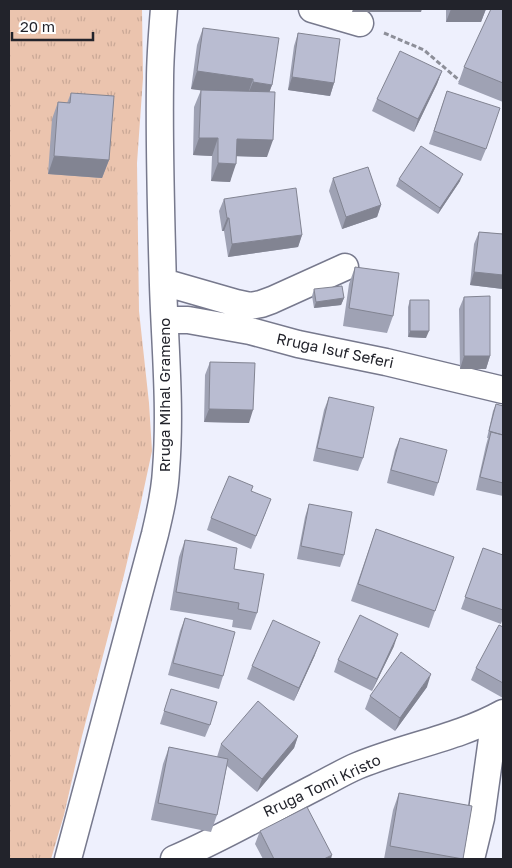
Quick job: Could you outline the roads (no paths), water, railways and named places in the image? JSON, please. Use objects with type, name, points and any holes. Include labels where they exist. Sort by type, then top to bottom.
[{"type":"street","name":"Rruga Mihal Grameno","points":[[68,859],[155,534],[166,473],[168,406],[160,164],[160,78],[164,9]]},
{"type":"street","points":[[312,9],[360,23]]},
{"type":"street","points":[[163,282],[250,306],[272,300],[346,267]]},
{"type":"street","name":"Rruga Isuf Seferi","points":[[165,320],[188,320],[250,331],[298,344],[386,362],[503,390]]},
{"type":"street","points":[[471,859],[481,818],[499,715]]},
{"type":"street","name":"Rruga Tomi Kristo","points":[[174,859],[198,849],[356,766],[458,732],[499,715]]}]
